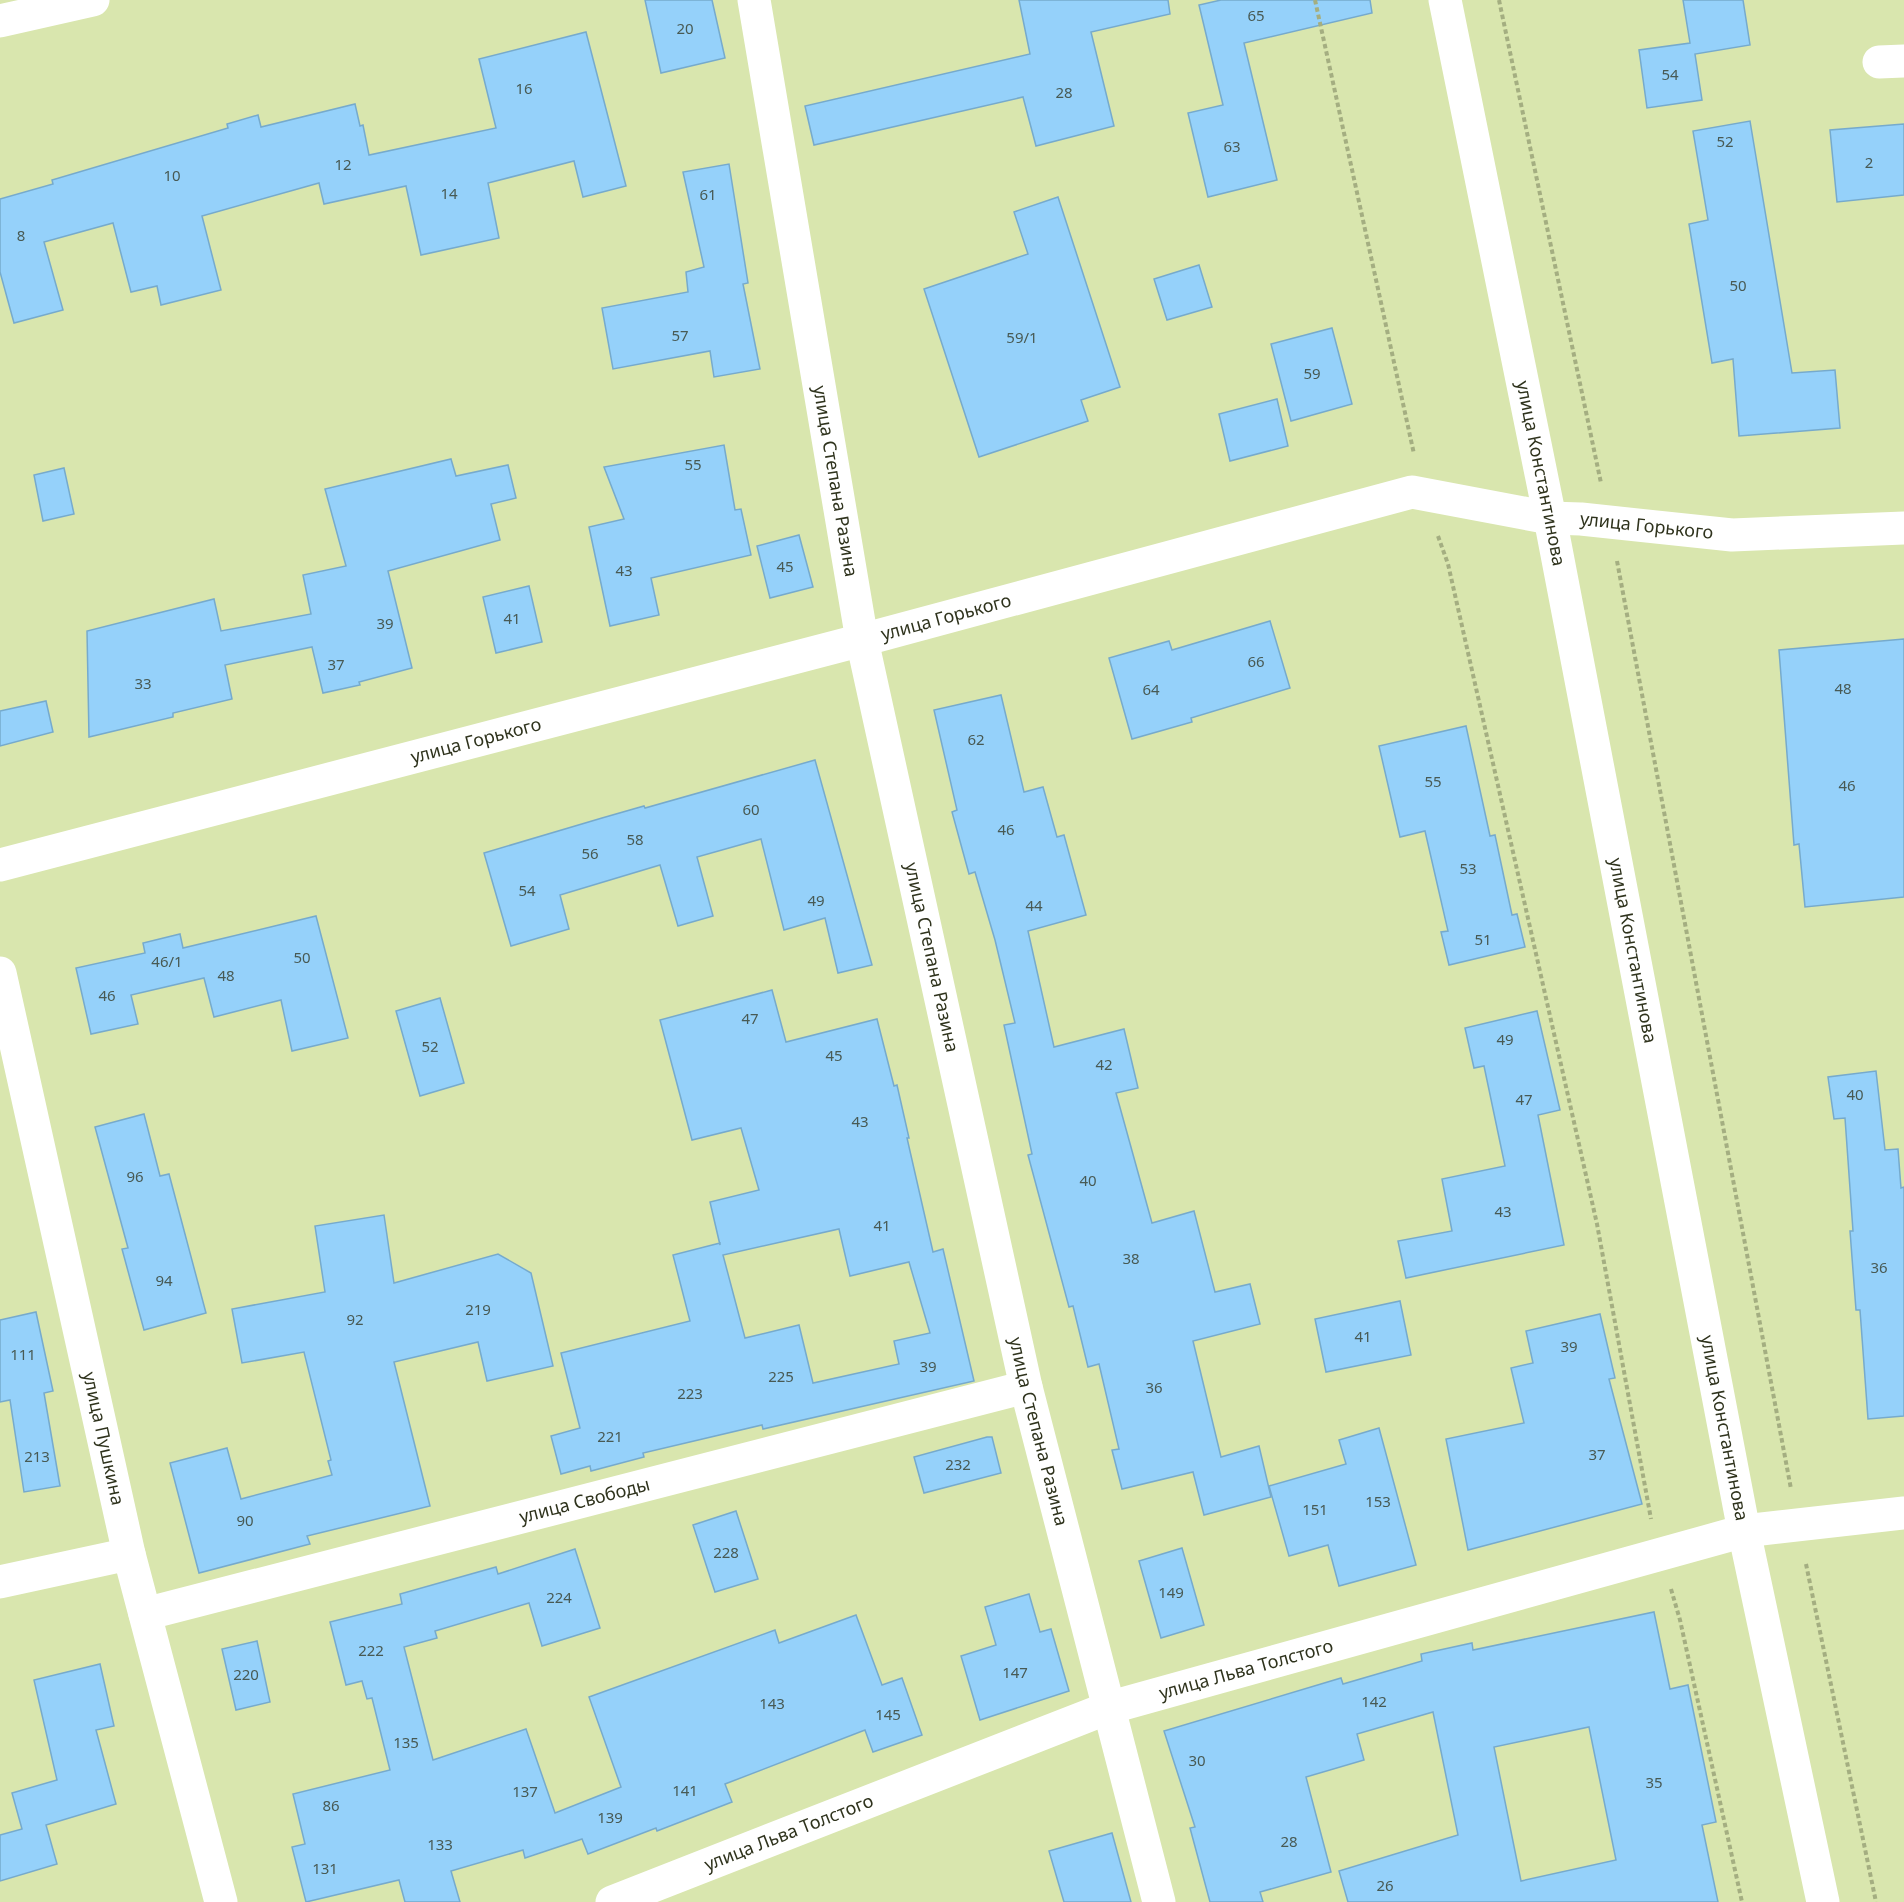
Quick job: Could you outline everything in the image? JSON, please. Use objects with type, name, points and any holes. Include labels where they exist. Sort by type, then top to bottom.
[{"type":"street","points":[[0,21],[93,0]]},
{"type":"street","name":"улица Степана Разина","points":[[754,0],[862,640],[1026,1387],[1159,1902]]},
{"type":"street","name":"улица Константинова","points":[[1445,0],[1550,518],[1744,1530],[1823,1902]]},
{"type":"street","name":"улица Горького","points":[[0,866],[862,640],[1412,492],[1550,518],[1581,519],[1732,535],[1904,528]]},
{"type":"street","name":"улица Пушкина","points":[[0,973],[129,1554],[221,1902]]},
{"type":"street","name":"улица Свободы","points":[[145,1614],[1026,1387]]},
{"type":"street","name":"улица Льва Толстого","points":[[612,1902],[1108,1708],[1744,1530],[1904,1513]]},
{"type":"street","points":[[0,1582],[129,1554]]},
{"type":"path","points":[[1315,0],[1422,494],[1448,564],[1594,1213],[1655,1539],[1680,1620],[1742,1902]]},
{"type":"path","points":[[1499,0],[1610,523],[1798,1525],[1876,1902]]},
{"type":"building","points":[[645,0],[712,0],[725,58],[661,73]]},
{"type":"building","points":[[1019,0],[1168,0],[1170,14],[1091,32],[1114,126],[1036,146],[1023,97],[814,145],[805,106],[1030,54]]},
{"type":"building","points":[[1221,0],[1370,0],[1372,13],[1244,43],[1277,180],[1208,197],[1188,113],[1223,105],[1199,5]]},
{"type":"building","points":[[1683,0],[1743,0],[1750,45],[1695,54],[1702,100],[1647,108],[1639,50],[1690,43]]},
{"type":"building","points":[[586,32],[626,186],[583,197],[574,161],[488,183],[499,238],[421,255],[406,186],[324,204],[319,183],[202,216],[221,290],[161,305],[157,286],[131,292],[113,223],[44,242],[63,310],[14,323],[0,272],[0,199],[53,184],[52,180],[228,128],[227,124],[258,115],[261,127],[355,104],[360,126],[363,125],[369,155],[496,128],[479,59]]},
{"type":"building","points":[[1750,121],[1792,373],[1835,370],[1840,428],[1739,436],[1733,359],[1712,363],[1689,224],[1708,220],[1693,131]]},
{"type":"building","points":[[1904,124],[1904,195],[1837,202],[1830,130]]},
{"type":"building","points":[[729,164],[748,283],[743,284],[760,369],[714,377],[710,351],[613,369],[602,308],[688,292],[686,272],[704,267],[683,172]]},
{"type":"building","points":[[1058,197],[1120,387],[1081,400],[1088,421],[979,457],[924,289],[1028,254],[1014,212]]},
{"type":"building","points":[[1199,265],[1212,307],[1167,320],[1154,279]]},
{"type":"building","points":[[1332,328],[1352,404],[1291,421],[1271,344]]},
{"type":"building","points":[[1277,399],[1288,446],[1230,461],[1219,414]]},
{"type":"building","points":[[724,445],[735,510],[741,509],[751,555],[651,578],[659,615],[610,626],[589,527],[624,519],[604,467]]},
{"type":"building","points":[[451,459],[456,476],[508,465],[516,498],[491,504],[500,540],[388,571],[412,668],[359,682],[360,685],[323,693],[312,647],[225,665],[232,699],[173,713],[173,717],[89,737],[87,631],[214,599],[221,631],[311,614],[303,575],[346,566],[325,489]]},
{"type":"building","points":[[64,468],[74,514],[43,521],[34,475]]},
{"type":"building","points":[[799,535],[813,587],[770,598],[757,546]]},
{"type":"building","points":[[529,586],[542,642],[496,653],[483,597]]},
{"type":"building","points":[[1270,621],[1290,688],[1191,718],[1192,722],[1132,739],[1109,658],[1169,641],[1172,650]]},
{"type":"building","points":[[1904,639],[1904,897],[1805,907],[1799,844],[1794,845],[1779,650]]},
{"type":"building","points":[[1001,695],[1024,792],[1043,787],[1057,837],[1064,835],[1086,915],[1028,931],[1054,1047],[1124,1029],[1138,1088],[1116,1093],[1152,1223],[1194,1211],[1215,1292],[1250,1284],[1260,1324],[1193,1341],[1221,1457],[1259,1446],[1271,1497],[1204,1515],[1193,1472],[1122,1489],[1112,1450],[1119,1449],[1099,1364],[1088,1367],[1073,1306],[1069,1307],[1028,1155],[1032,1154],[1004,1025],[1015,1023],[995,940],[975,872],[969,874],[952,812],[957,810],[934,710]]},
{"type":"building","points":[[46,701],[53,732],[0,746],[0,711]]},
{"type":"building","points":[[1466,726],[1490,836],[1495,835],[1512,915],[1517,914],[1525,947],[1449,965],[1441,932],[1448,931],[1425,831],[1400,837],[1379,746]]},
{"type":"building","points":[[815,760],[872,965],[838,973],[825,918],[784,930],[761,839],[697,857],[713,916],[678,926],[660,865],[560,895],[569,929],[511,946],[484,853],[644,806],[645,808]]},
{"type":"building","points":[[316,916],[348,1038],[292,1051],[281,1000],[214,1017],[204,978],[131,995],[138,1024],[91,1034],[76,968],[145,953],[143,943],[180,934],[183,948]]},
{"type":"building","points":[[772,990],[786,1042],[877,1019],[894,1086],[897,1085],[933,1252],[943,1249],[974,1381],[763,1429],[762,1425],[643,1453],[644,1457],[591,1471],[590,1466],[561,1474],[551,1436],[580,1428],[561,1353],[690,1321],[673,1255],[720,1243],[710,1202],[759,1190],[741,1128],[692,1140],[660,1020]],"holes":[[[839,1229],[850,1276],[909,1262],[930,1333],[894,1341],[899,1364],[813,1383],[799,1325],[745,1338],[723,1255]]]},
{"type":"building","points":[[440,998],[464,1083],[420,1096],[396,1011]]},
{"type":"building","points":[[1537,1011],[1560,1110],[1538,1115],[1564,1245],[1406,1278],[1398,1241],[1452,1231],[1442,1179],[1505,1166],[1484,1066],[1474,1068],[1465,1028]]},
{"type":"building","points":[[1876,1071],[1885,1150],[1898,1149],[1901,1188],[1904,1187],[1904,1416],[1868,1419],[1860,1310],[1856,1310],[1845,1118],[1834,1119],[1828,1077]]},
{"type":"building","points":[[144,1114],[160,1176],[169,1174],[206,1313],[144,1330],[122,1249],[128,1248],[95,1127]]},
{"type":"building","points":[[384,1215],[394,1283],[498,1254],[531,1273],[553,1366],[487,1381],[478,1342],[394,1362],[430,1506],[307,1536],[310,1544],[199,1573],[170,1463],[227,1448],[241,1499],[332,1475],[328,1461],[331,1460],[304,1352],[242,1363],[232,1309],[325,1292],[315,1226]]},
{"type":"building","points":[[1400,1301],[1411,1355],[1326,1372],[1315,1319]]},
{"type":"building","points":[[36,1312],[53,1391],[44,1393],[60,1486],[24,1492],[10,1400],[0,1402],[0,1320]]},
{"type":"building","points":[[1600,1314],[1615,1378],[1609,1379],[1642,1504],[1468,1550],[1446,1439],[1524,1423],[1511,1368],[1533,1363],[1526,1331]]},
{"type":"building","points":[[1379,1428],[1416,1565],[1339,1586],[1328,1545],[1289,1556],[1269,1486],[1346,1464],[1339,1440]]},
{"type":"building","points":[[992,1437],[1001,1473],[924,1493],[914,1457]]},
{"type":"building","points":[[736,1511],[758,1579],[715,1592],[693,1525]]},
{"type":"building","points":[[1182,1548],[1204,1625],[1161,1638],[1139,1561]]},
{"type":"building","points":[[575,1549],[600,1628],[542,1646],[529,1603],[435,1631],[437,1638],[404,1647],[433,1760],[526,1729],[555,1813],[621,1787],[589,1697],[775,1630],[779,1643],[856,1615],[882,1685],[902,1678],[922,1735],[873,1752],[865,1730],[725,1784],[732,1802],[657,1831],[656,1828],[588,1854],[582,1839],[525,1858],[523,1850],[451,1871],[460,1902],[405,1902],[399,1880],[306,1902],[292,1847],[305,1844],[293,1794],[390,1770],[372,1698],[367,1699],[362,1681],[346,1685],[330,1622],[402,1604],[400,1594],[496,1567],[498,1574]]},
{"type":"building","points":[[1029,1594],[1040,1632],[1051,1629],[1069,1691],[980,1720],[961,1656],[996,1645],[985,1607]]},
{"type":"building","points":[[1654,1612],[1670,1689],[1688,1685],[1716,1822],[1702,1825],[1718,1902],[1348,1902],[1339,1871],[1458,1835],[1433,1712],[1357,1734],[1364,1760],[1306,1777],[1331,1872],[1260,1892],[1263,1902],[1210,1902],[1190,1828],[1195,1827],[1164,1731],[1341,1678],[1343,1684],[1422,1661],[1421,1654],[1472,1643],[1473,1650]],"holes":[[[1589,1727],[1616,1860],[1521,1881],[1494,1747]]]},
{"type":"building","points":[[257,1641],[270,1702],[236,1710],[222,1649]]},
{"type":"building","points":[[100,1664],[114,1726],[96,1730],[116,1804],[46,1825],[57,1864],[0,1881],[0,1835],[22,1829],[12,1793],[57,1780],[34,1680]]},
{"type":"building","points":[[1112,1833],[1131,1902],[1064,1902],[1049,1851]]}]
